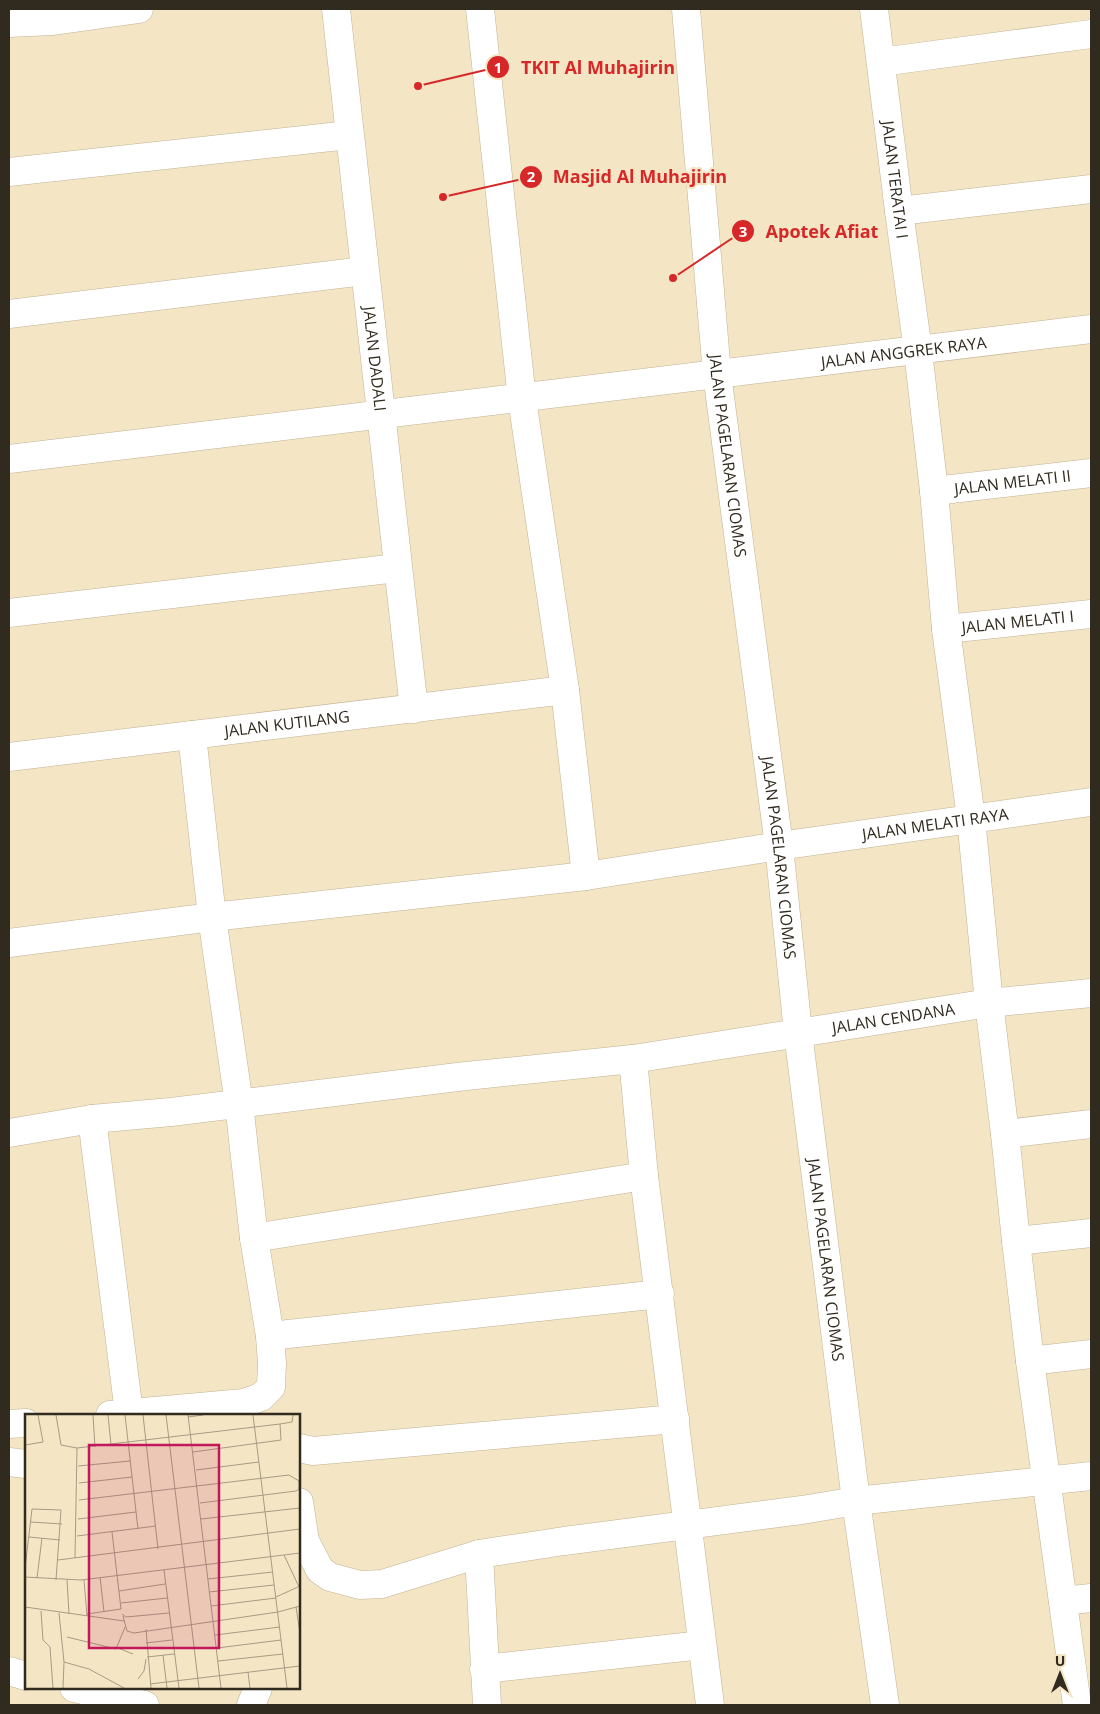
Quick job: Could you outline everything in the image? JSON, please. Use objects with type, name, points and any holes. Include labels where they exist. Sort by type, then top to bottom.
[{"type":"street","points":[[9,23],[52,15],[139,9]]},
{"type":"street","name":"JALAN DADALI","points":[[336,9],[414,709]]},
{"type":"street","points":[[480,9],[522,399],[565,690],[586,876]]},
{"type":"street","name":"JALAN PAGELARAN CIOMAS","points":[[686,9],[718,374],[780,846],[798,1032],[856,1501],[884,1705]]},
{"type":"street","name":"JALAN TERATAI I","points":[[874,9],[918,351],[934,491],[946,629],[971,818],[989,1003],[1030,1361],[1077,1705]]},
{"type":"street","points":[[882,62],[1091,34]]},
{"type":"street","points":[[9,172],[350,135]]},
{"type":"street","points":[[899,211],[1091,189]]},
{"type":"street","points":[[9,314],[364,271]]},
{"type":"street","name":"JALAN ANGGREK RAYA","points":[[9,458],[380,413],[522,399],[1091,328]]},
{"type":"street","name":"JALAN MELATI II","points":[[934,491],[1091,473]]},
{"type":"street","points":[[9,613],[397,568]]},
{"type":"street","name":"JALAN MELATI I","points":[[946,629],[1091,614]]},
{"type":"street","name":"JALAN KUTILANG","points":[[9,757],[565,690]]},
{"type":"street","points":[[92,1119],[119,1414],[244,1403],[267,1406],[272,1379],[270,1336],[254,1238],[239,1104],[212,917],[192,736]]},
{"type":"street","name":"JALAN MELATI RAYA","points":[[9,943],[212,917],[586,876],[971,818],[1091,802]]},
{"type":"street","name":"JALAN CENDANA","points":[[9,1133],[92,1119],[239,1104],[466,1076],[633,1059],[989,1003],[1091,993]]},
{"type":"street","points":[[633,1059],[644,1176],[710,1705]]},
{"type":"street","points":[[1005,1134],[1091,1124]]},
{"type":"street","points":[[254,1238],[644,1176]]},
{"type":"street","points":[[1016,1241],[1091,1233]]},
{"type":"street","points":[[270,1336],[660,1294]]},
{"type":"street","points":[[1030,1361],[1091,1354]]},
{"type":"street","points":[[300,1448],[313,1451],[675,1419]]},
{"type":"street","points":[[9,1424],[25,1423]]},
{"type":"street","points":[[9,1462],[25,1464]]},
{"type":"street","points":[[300,1516],[302,1543],[320,1570],[330,1578],[360,1585],[382,1584],[479,1554],[856,1501],[1091,1476]]},
{"type":"street","points":[[479,1554],[487,1705]]},
{"type":"street","points":[[1063,1601],[1091,1598]]},
{"type":"street","points":[[484,1669],[702,1645]]},
{"type":"street","points":[[9,1671],[25,1676]]},
{"type":"street","points":[[78,1689],[145,1705]]},
{"type":"street","points":[[251,1705],[258,1689]]},
{"type":"place","name":"TKIT Al Muhajirin","points":[[418,86]]},
{"type":"place","name":"Masjid Al Muhajirin","points":[[443,197]]},
{"type":"place","name":"Apotek Afiat","points":[[673,278]]}]
